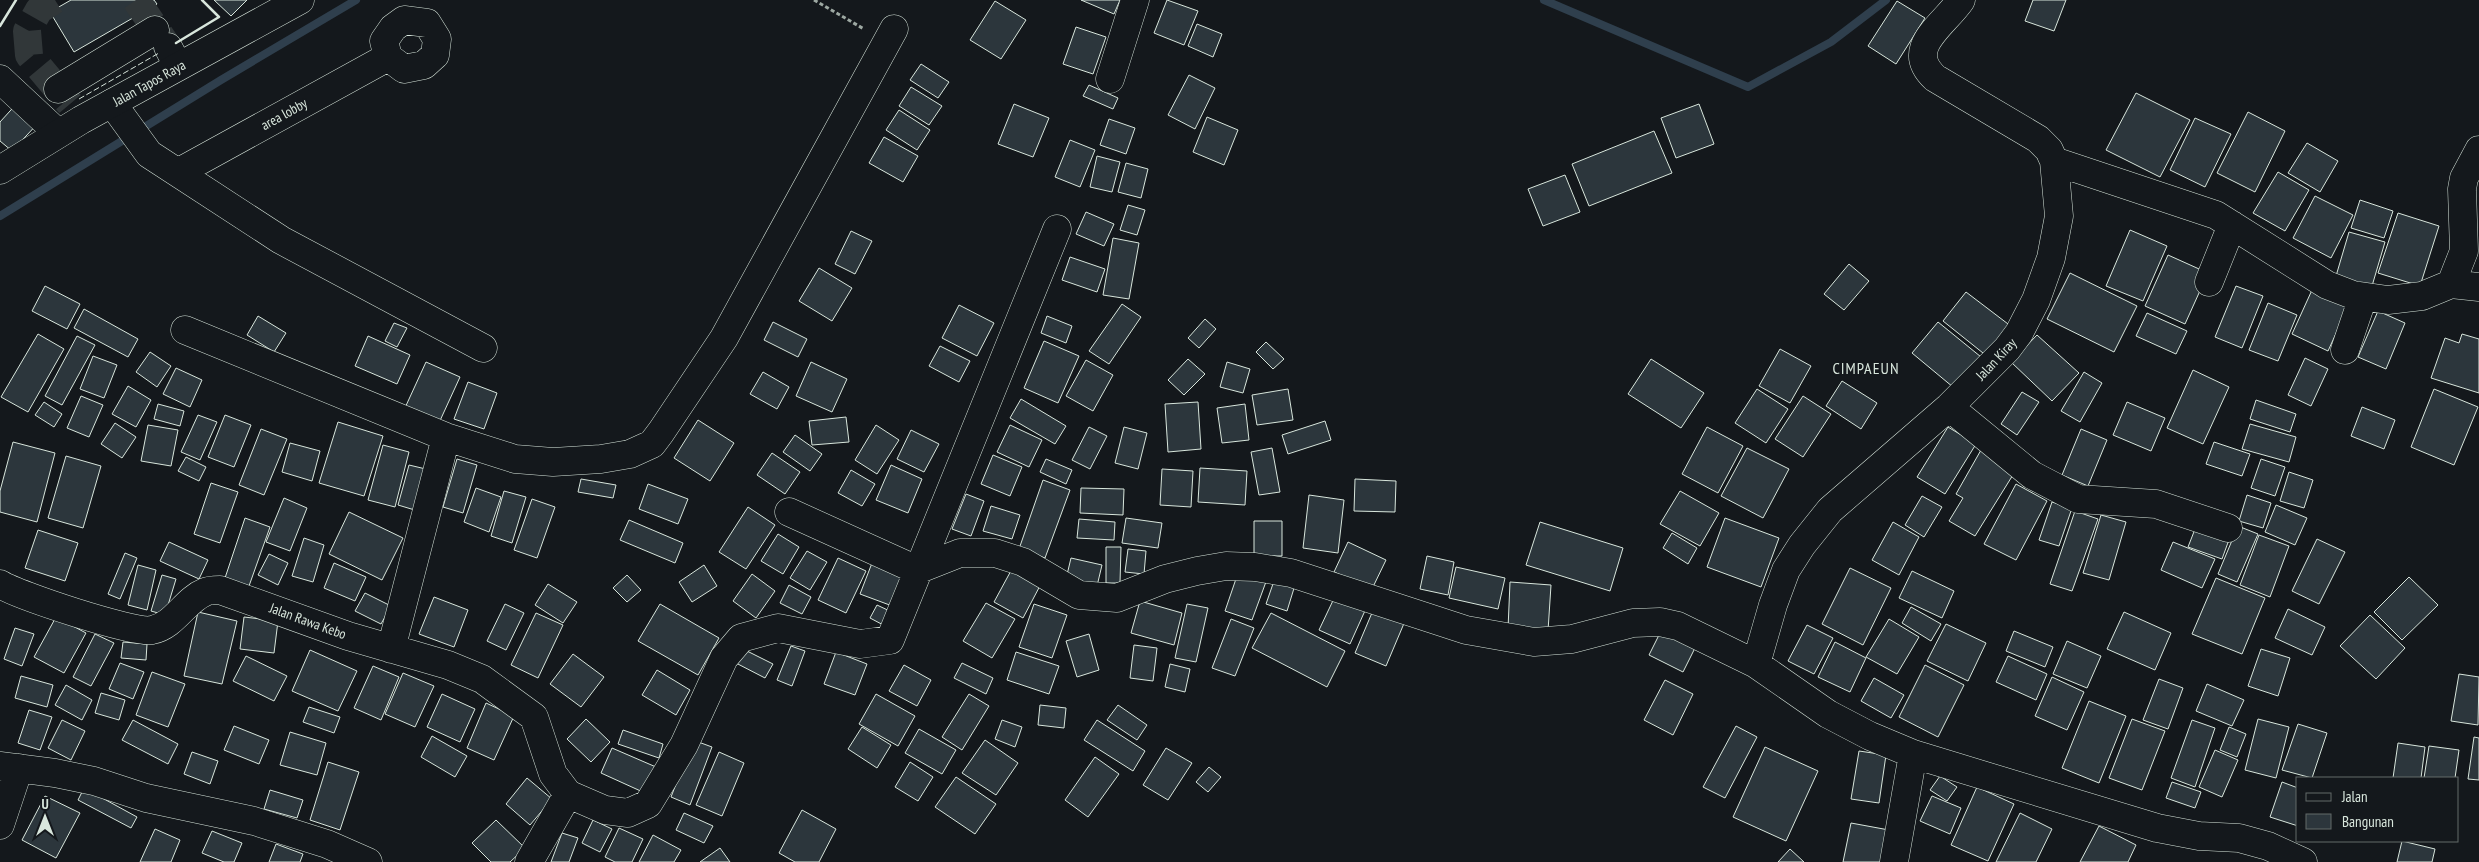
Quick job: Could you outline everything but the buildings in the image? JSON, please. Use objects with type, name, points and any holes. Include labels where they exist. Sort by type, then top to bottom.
[{"type":"street","name":"Jalan Tapos Raya","points":[[0,170],[67,112],[112,103],[167,48],[300,0]]},
{"type":"street","points":[[1110,79],[1136,0]]},
{"type":"street","name":"Jalan Kiray","points":[[1756,664],[1773,604],[1786,570],[1802,544],[1830,510],[1949,407],[2007,350],[2020,333],[2036,300],[2054,246],[2059,216],[2054,161],[2050,150],[2038,139],[1935,78],[1926,69],[1921,57],[1926,42],[1960,0]]},
{"type":"street","points":[[184,330],[446,437],[515,458],[553,462],[601,459],[630,454],[652,444],[724,338],[890,35]]},
{"type":"street","points":[[0,79],[67,112],[167,48]]},
{"type":"street","name":"area lobby","points":[[179,172],[388,57]]},
{"type":"street","points":[[112,103],[149,154],[281,240],[483,348]]},
{"type":"street","points":[[2452,284],[2464,251],[2462,189],[2464,178],[2479,150]]},
{"type":"street","points":[[2054,161],[2200,208],[2232,225],[2338,290],[2363,297],[2388,300],[2422,296],[2452,284],[2479,287]]},
{"type":"street","points":[[2209,282],[2232,225]]},
{"type":"street","points":[[529,862],[568,794],[605,810],[628,814],[648,804],[684,745],[724,658],[741,638],[778,628],[860,644],[890,640],[1057,229]]},
{"type":"street","points":[[2345,350],[2363,297]]},
{"type":"street","points":[[1949,407],[2032,475],[2078,499],[2156,504],[2228,528]]},
{"type":"street","points":[[390,649],[446,437]]},
{"type":"street","points":[[790,512],[917,570],[960,553],[995,553],[1023,562],[1079,594],[1117,598],[1165,579],[1197,571],[1226,566],[1255,567],[1291,573],[1466,630],[1534,642],[1572,639],[1633,623],[1678,626],[1756,664],[1828,714],[1870,736],[1913,754],[2157,828],[2199,836],[2239,838],[2268,846],[2303,862]]},
{"type":"street","name":"Jalan Rawa Kebo","points":[[0,584],[10,591],[124,627],[152,630],[169,622],[205,592],[220,590],[390,649],[448,665],[482,679],[534,717],[553,774],[568,794]]},
{"type":"street","points":[[1894,862],[1913,754]]},
{"type":"street","points":[[0,825],[9,767],[94,781],[146,798],[254,821],[327,844],[368,862]]},
{"type":"path","points":[[814,0],[890,35]]},
{"type":"waterway","points":[[0,216],[221,80],[356,0]]},
{"type":"waterway","points":[[1544,0],[1748,87],[1831,42],[1886,0]]},
{"type":"tunnel","points":[[55,0],[39,10],[27,31],[29,55],[70,104]]},
{"type":"tunnel","points":[[136,0],[168,47]]},
{"type":"fence","points":[[79,99],[159,53]]},
{"type":"wall","points":[[0,26],[16,0]]},
{"type":"wall","points":[[176,43],[219,17],[202,0]]},
{"type":"district","name":"CIMPAEUN","points":[[1866,368]]}]
